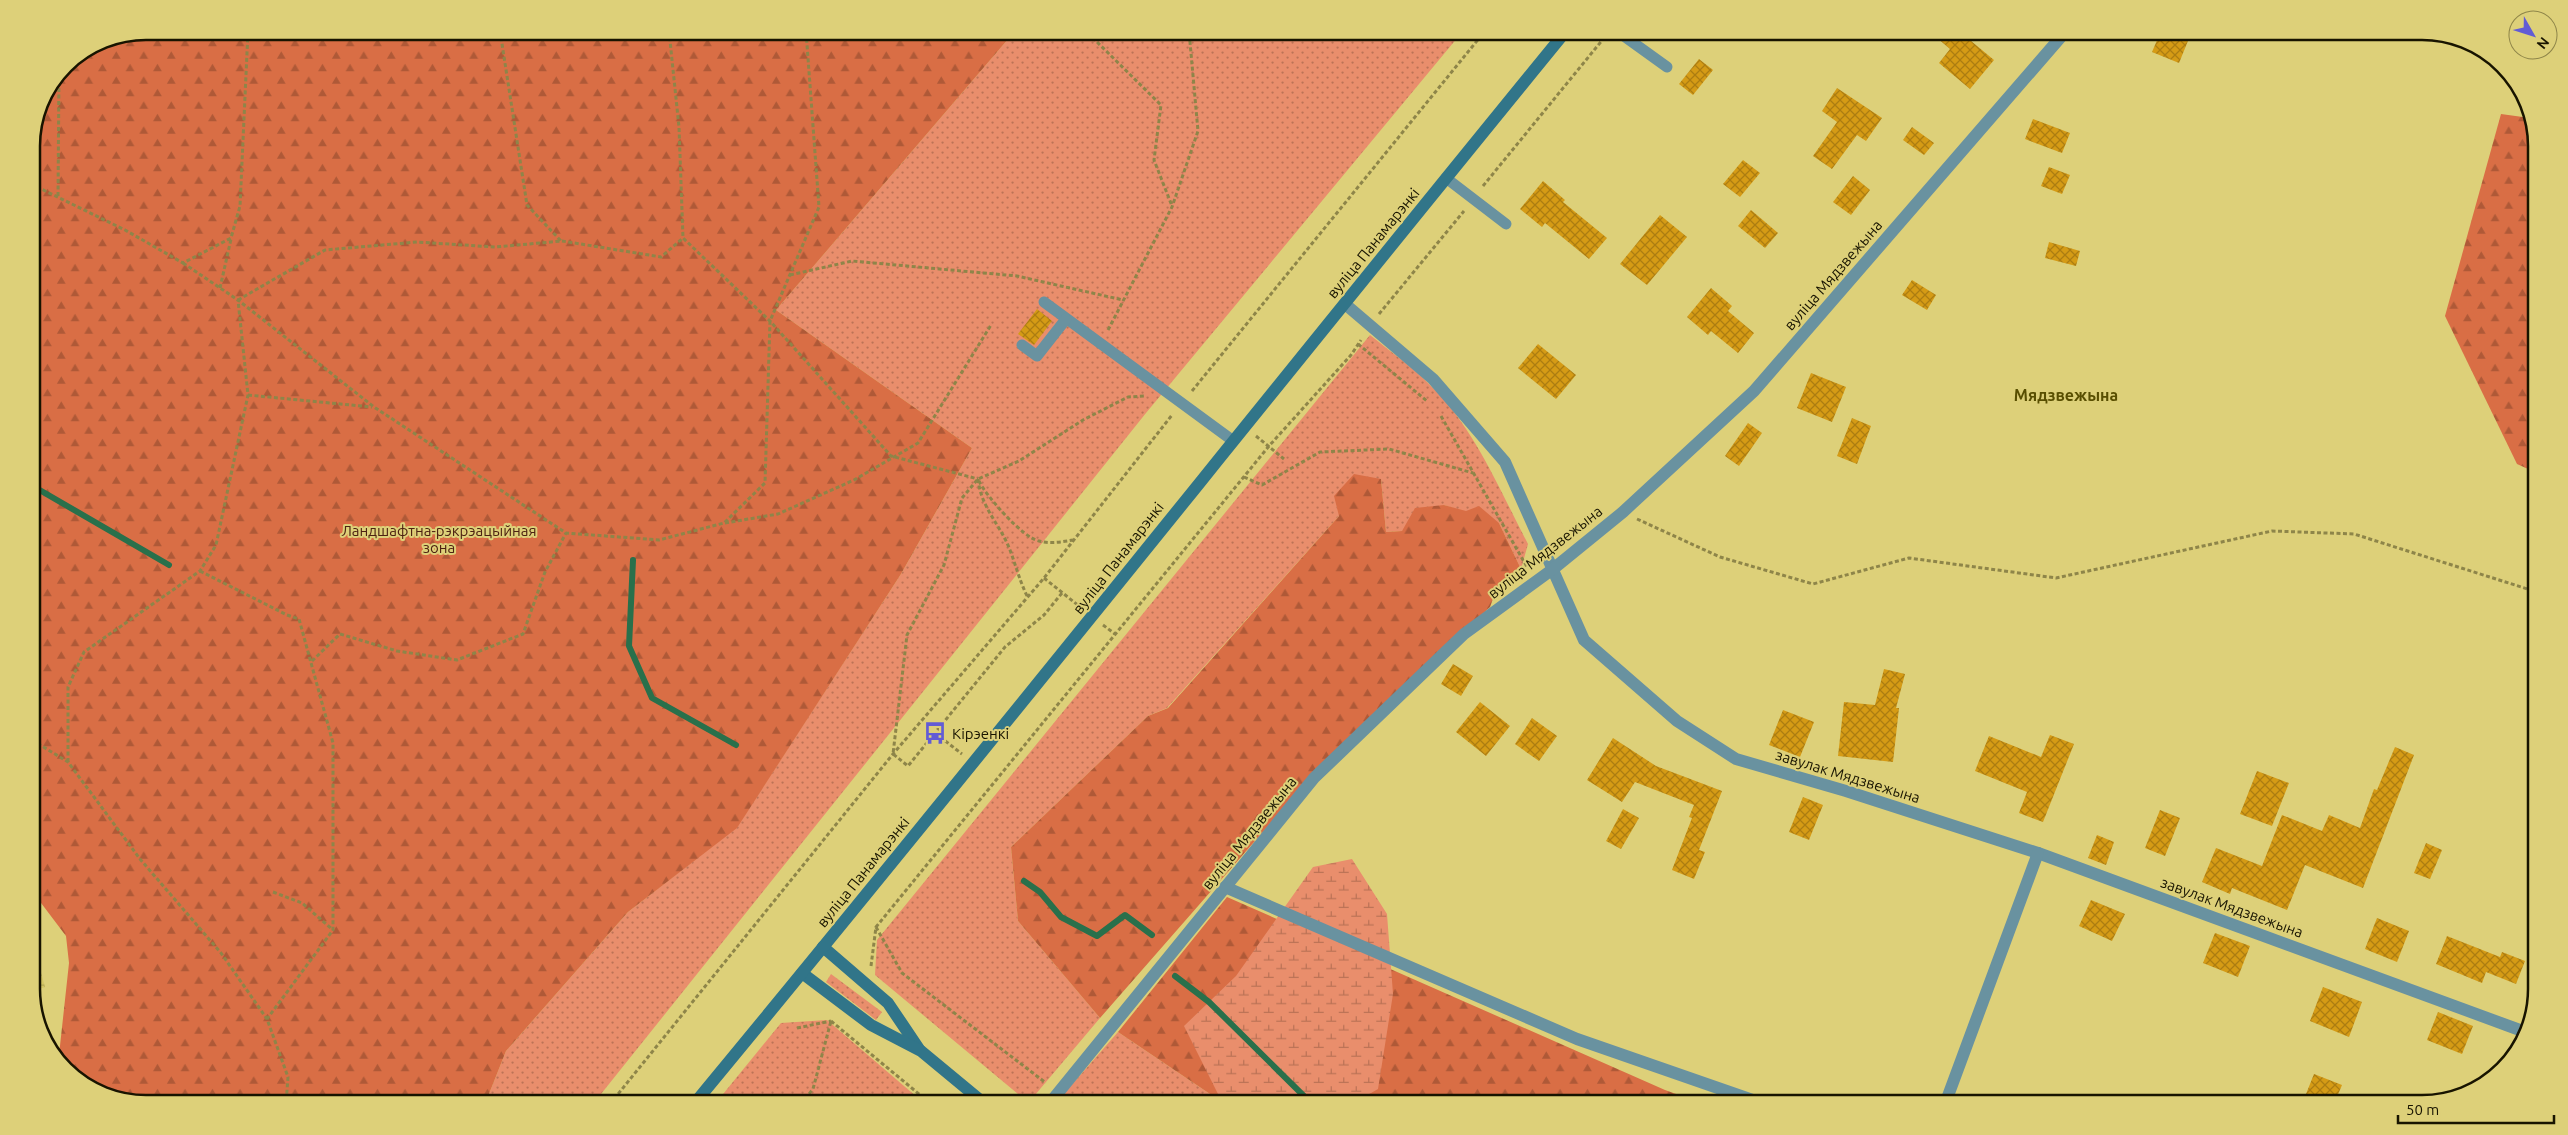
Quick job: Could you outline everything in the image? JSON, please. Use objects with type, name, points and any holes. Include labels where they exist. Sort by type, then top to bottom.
[{"type":"main road","name":"вуліца Панамарэнкі","points":[[701,1095],[1559,40]]},
{"type":"main road","points":[[823,947],[888,1003],[921,1051]]},
{"type":"main road","points":[[802,973],[871,1025],[921,1051],[974,1095]]},
{"type":"street","name":"вуліца Мядзвежына","points":[[1056,1095],[1314,778],[1464,634],[1553,569],[1623,512],[1754,391],[2058,40]]},
{"type":"street","name":"завулак Мядзвежына","points":[[1345,304],[1433,379],[1505,462],[1584,640],[1677,720],[1736,758],[1846,791],[2038,854],[2520,1030]]},
{"type":"street","points":[[1948,1095],[2038,854]]},
{"type":"street","points":[[1225,887],[1577,1039],[1738,1095]]},
{"type":"lane","points":[[1630,40],[1667,67]]},
{"type":"lane","points":[[1446,178],[1506,224]]},
{"type":"lane","points":[[1044,302],[1232,440]]},
{"type":"lane","points":[[1022,345],[1037,356],[1066,319]]},
{"type":"path","points":[[220,288],[240,206],[248,40]]},
{"type":"path","points":[[501,40],[527,205],[562,241]]},
{"type":"path","points":[[670,40],[679,127],[683,238],[770,321],[891,456],[978,478]]},
{"type":"path","points":[[724,523],[765,483],[770,321],[819,207],[807,40]]},
{"type":"path","points":[[1094,40],[1161,105],[1154,160],[1172,207]]},
{"type":"path","points":[[1100,344],[1172,207],[1198,131],[1190,40]]},
{"type":"path","points":[[617,1095],[893,754],[1028,598],[1182,403],[1478,40]]},
{"type":"path","points":[[870,968],[876,927],[1269,446],[1351,355],[1370,324],[1602,40]]},
{"type":"path","points":[[58,196],[59,86]]},
{"type":"path","points":[[40,188],[125,230],[183,263],[238,300],[374,407],[566,533],[659,540],[724,523],[778,514],[854,480],[891,456],[918,443],[991,324]]},
{"type":"path","points":[[183,263],[231,238]]},
{"type":"path","points":[[238,300],[325,250],[418,242],[495,247],[562,241],[661,257],[683,238]]},
{"type":"path","points":[[790,275],[852,261],[1017,276],[1123,300]]},
{"type":"path","points":[[68,762],[68,687],[84,652],[200,571],[216,545],[248,394],[238,300]]},
{"type":"path","points":[[1358,344],[1430,403]]},
{"type":"path","points":[[248,394],[374,407]]},
{"type":"path","points":[[893,754],[907,635],[944,566],[962,498],[978,478],[1019,461],[1083,420],[1128,397],[1169,394]]},
{"type":"path","points":[[1437,409],[1535,581]]},
{"type":"path","points":[[1244,426],[1284,459]]},
{"type":"path","points":[[1244,477],[1262,485],[1320,452],[1389,449],[1474,473]]},
{"type":"path","points":[[978,478],[983,490],[1005,516],[1036,541],[1053,543],[1074,540]]},
{"type":"path","points":[[978,478],[981,500],[996,522],[1010,550],[1028,598]]},
{"type":"path","points":[[1623,512],[1720,557],[1813,584],[1909,558],[2056,578],[2272,531],[2354,534],[2528,589]]},
{"type":"path","points":[[312,661],[340,634],[397,651],[457,660],[523,634],[545,572],[566,533]]},
{"type":"path","points":[[200,571],[287,615],[299,619],[333,743],[333,930],[267,1018]]},
{"type":"path","points":[[893,754],[908,766],[1004,647],[1044,615],[1062,593]]},
{"type":"path","points":[[935,733],[973,763]]},
{"type":"path","points":[[40,745],[68,762],[140,859],[221,953],[267,1018],[288,1077],[287,1095]]},
{"type":"path","points":[[273,892],[302,903],[333,930]]},
{"type":"path","points":[[876,927],[902,973],[1058,1092]]},
{"type":"path","points":[[797,1028],[831,1021]]},
{"type":"path","points":[[808,1095],[812,1089],[831,1021]]},
{"type":"path","points":[[831,1021],[920,1095]]},
{"type":"shaded area","points":[[40,969],[45,987],[40,989]]},
{"type":"green space","name":"Ландшафтна-рэкрэацыйная зона","points":[[139,40],[1007,40],[776,310],[972,448],[901,574],[737,828],[628,912],[506,1051],[489,1095],[139,1095],[105,1087],[76,1069],[60,1050],[69,963],[66,936],[40,902],[40,139],[48,105],[62,81],[76,66],[105,48]]},
{"type":"green space","points":[[1007,40],[1456,40],[1146,413],[600,1095],[489,1095],[506,1051],[628,912],[737,827],[901,574],[972,448],[776,310]]},
{"type":"green space","points":[[2501,114],[2524,117],[2528,139],[2528,469],[2517,464],[2445,316]]},
{"type":"green space","points":[[1370,335],[1432,387],[1474,441],[1528,544],[1521,569],[1499,523],[1444,505],[1402,531],[1386,532],[1381,479],[1339,516],[1167,708],[1148,716],[1011,847],[1018,921],[1100,1018],[1035,1095],[1018,1094],[875,975],[877,940]]},
{"type":"green space","points":[[1354,474],[1381,479],[1386,532],[1402,531],[1415,508],[1444,505],[1466,511],[1479,506],[1499,523],[1521,569],[1497,588],[1490,607],[1311,777],[1100,1018],[1018,921],[1011,847],[1148,716],[1168,708],[1339,516],[1334,496]]},
{"type":"green space","points":[[1352,859],[1387,914],[1393,994],[1378,1089],[1368,1095],[1218,1095],[1184,1026],[1236,976],[1313,867]]},
{"type":"green space","points":[[1227,897],[1679,1095],[1210,1095],[1118,1032]]},
{"type":"green space","points":[[831,974],[882,1012],[876,1020],[826,982]]},
{"type":"green space","points":[[827,1020],[914,1095],[722,1095],[781,1023]]},
{"type":"green space","points":[[1118,1032],[1210,1095],[1063,1095]]},
{"type":"building","points":[[1940,40],[1970,40],[1994,60],[1970,89],[1939,63],[1950,49]]},
{"type":"building","points":[[2157,40],[2188,40],[2179,63],[2152,52]]},
{"type":"building","points":[[1699,59],[1713,70],[1693,95],[1679,84]]},
{"type":"building","points":[[1837,88],[1882,118],[1866,141],[1857,135],[1832,169],[1813,156],[1837,122],[1822,111]]},
{"type":"building","points":[[2033,119],[2070,133],[2062,153],[2025,139]]},
{"type":"building","points":[[1912,127],[1934,143],[1924,155],[1903,140]]},
{"type":"building","points":[[1743,160],[1760,173],[1740,197],[1723,184]]},
{"type":"building","points":[[2049,167],[2070,175],[2062,194],[2041,186]]},
{"type":"building","points":[[1853,176],[1870,190],[1851,215],[1833,202]]},
{"type":"building","points":[[1543,181],[1565,200],[1563,202],[1607,238],[1589,259],[1545,223],[1542,227],[1520,209]]},
{"type":"building","points":[[1751,210],[1778,233],[1765,248],[1738,226]]},
{"type":"building","points":[[1660,215],[1687,237],[1647,285],[1620,264]]},
{"type":"building","points":[[2049,242],[2080,251],[2076,266],[2045,258]]},
{"type":"building","points":[[1912,280],[1936,295],[1927,310],[1902,295]]},
{"type":"building","points":[[1711,288],[1732,306],[1728,311],[1754,333],[1738,353],[1711,331],[1708,335],[1687,317]]},
{"type":"building","points":[[1037,309],[1052,321],[1034,345],[1018,334]]},
{"type":"building","points":[[1538,344],[1576,375],[1556,399],[1518,368]]},
{"type":"building","points":[[1811,373],[1846,387],[1832,422],[1797,408]]},
{"type":"building","points":[[1852,418],[1871,426],[1857,464],[1837,456]]},
{"type":"building","points":[[1748,423],[1762,433],[1739,466],[1725,456]]},
{"type":"building","points":[[1453,664],[1473,676],[1461,696],[1441,684]]},
{"type":"building","points":[[1884,669],[1905,674],[1896,708],[1899,708],[1893,762],[1838,756],[1844,702],[1875,705]]},
{"type":"building","points":[[1480,702],[1510,726],[1486,756],[1456,732]]},
{"type":"building","points":[[1783,710],[1814,722],[1800,757],[1769,745]]},
{"type":"building","points":[[1532,718],[1557,736],[1539,761],[1515,744]]},
{"type":"building","points":[[2050,735],[2074,744],[2043,822],[2019,813],[2027,792],[1975,771],[1989,736],[2041,757]]},
{"type":"building","points":[[1613,738],[1656,766],[1722,791],[1699,850],[1705,852],[1694,879],[1672,870],[1692,818],[1689,817],[1694,805],[1635,782],[1622,802],[1587,780]]},
{"type":"building","points":[[2395,747],[2414,755],[2363,888],[2305,865],[2287,910],[2232,888],[2230,894],[2202,882],[2216,848],[2262,866],[2282,815],[2322,831],[2329,815],[2360,828],[2374,789],[2377,790]]},
{"type":"building","points":[[2257,771],[2289,783],[2272,826],[2240,814]]},
{"type":"building","points":[[1803,797],[1823,805],[1809,840],[1789,832]]},
{"type":"building","points":[[1623,809],[1639,818],[1621,849],[1606,841]]},
{"type":"building","points":[[2160,810],[2180,818],[2165,856],[2145,848]]},
{"type":"building","points":[[2097,835],[2114,842],[2106,865],[2088,858]]},
{"type":"building","points":[[2426,843],[2442,850],[2430,879],[2414,873]]},
{"type":"building","points":[[2091,900],[2125,914],[2112,941],[2079,926]]},
{"type":"building","points":[[2377,918],[2409,931],[2397,962],[2365,949]]},
{"type":"building","points":[[2215,933],[2250,946],[2238,977],[2203,963]]},
{"type":"building","points":[[2447,936],[2500,957],[2502,952],[2525,961],[2516,984],[2486,972],[2482,983],[2436,964]]},
{"type":"building","points":[[2323,987],[2362,1002],[2349,1037],[2310,1021]]},
{"type":"building","points":[[2438,1012],[2473,1026],[2462,1054],[2427,1040]]},
{"type":"building","points":[[2314,1074],[2342,1085],[2338,1095],[2306,1095]]},
{"type":"waterway","points":[[40,490],[169,565]]},
{"type":"waterway","points":[[633,560],[629,646],[652,698],[736,745]]},
{"type":"waterway","points":[[1024,881],[1040,892],[1061,917],[1097,936],[1125,915],[1152,935]]},
{"type":"waterway","points":[[1175,976],[1209,1002],[1303,1095]]},
{"type":"place","name":"Кірэенкі","points":[[935,733]]},
{"type":"district","name":"Мядзвежына","points":[[2066,395]]}]
